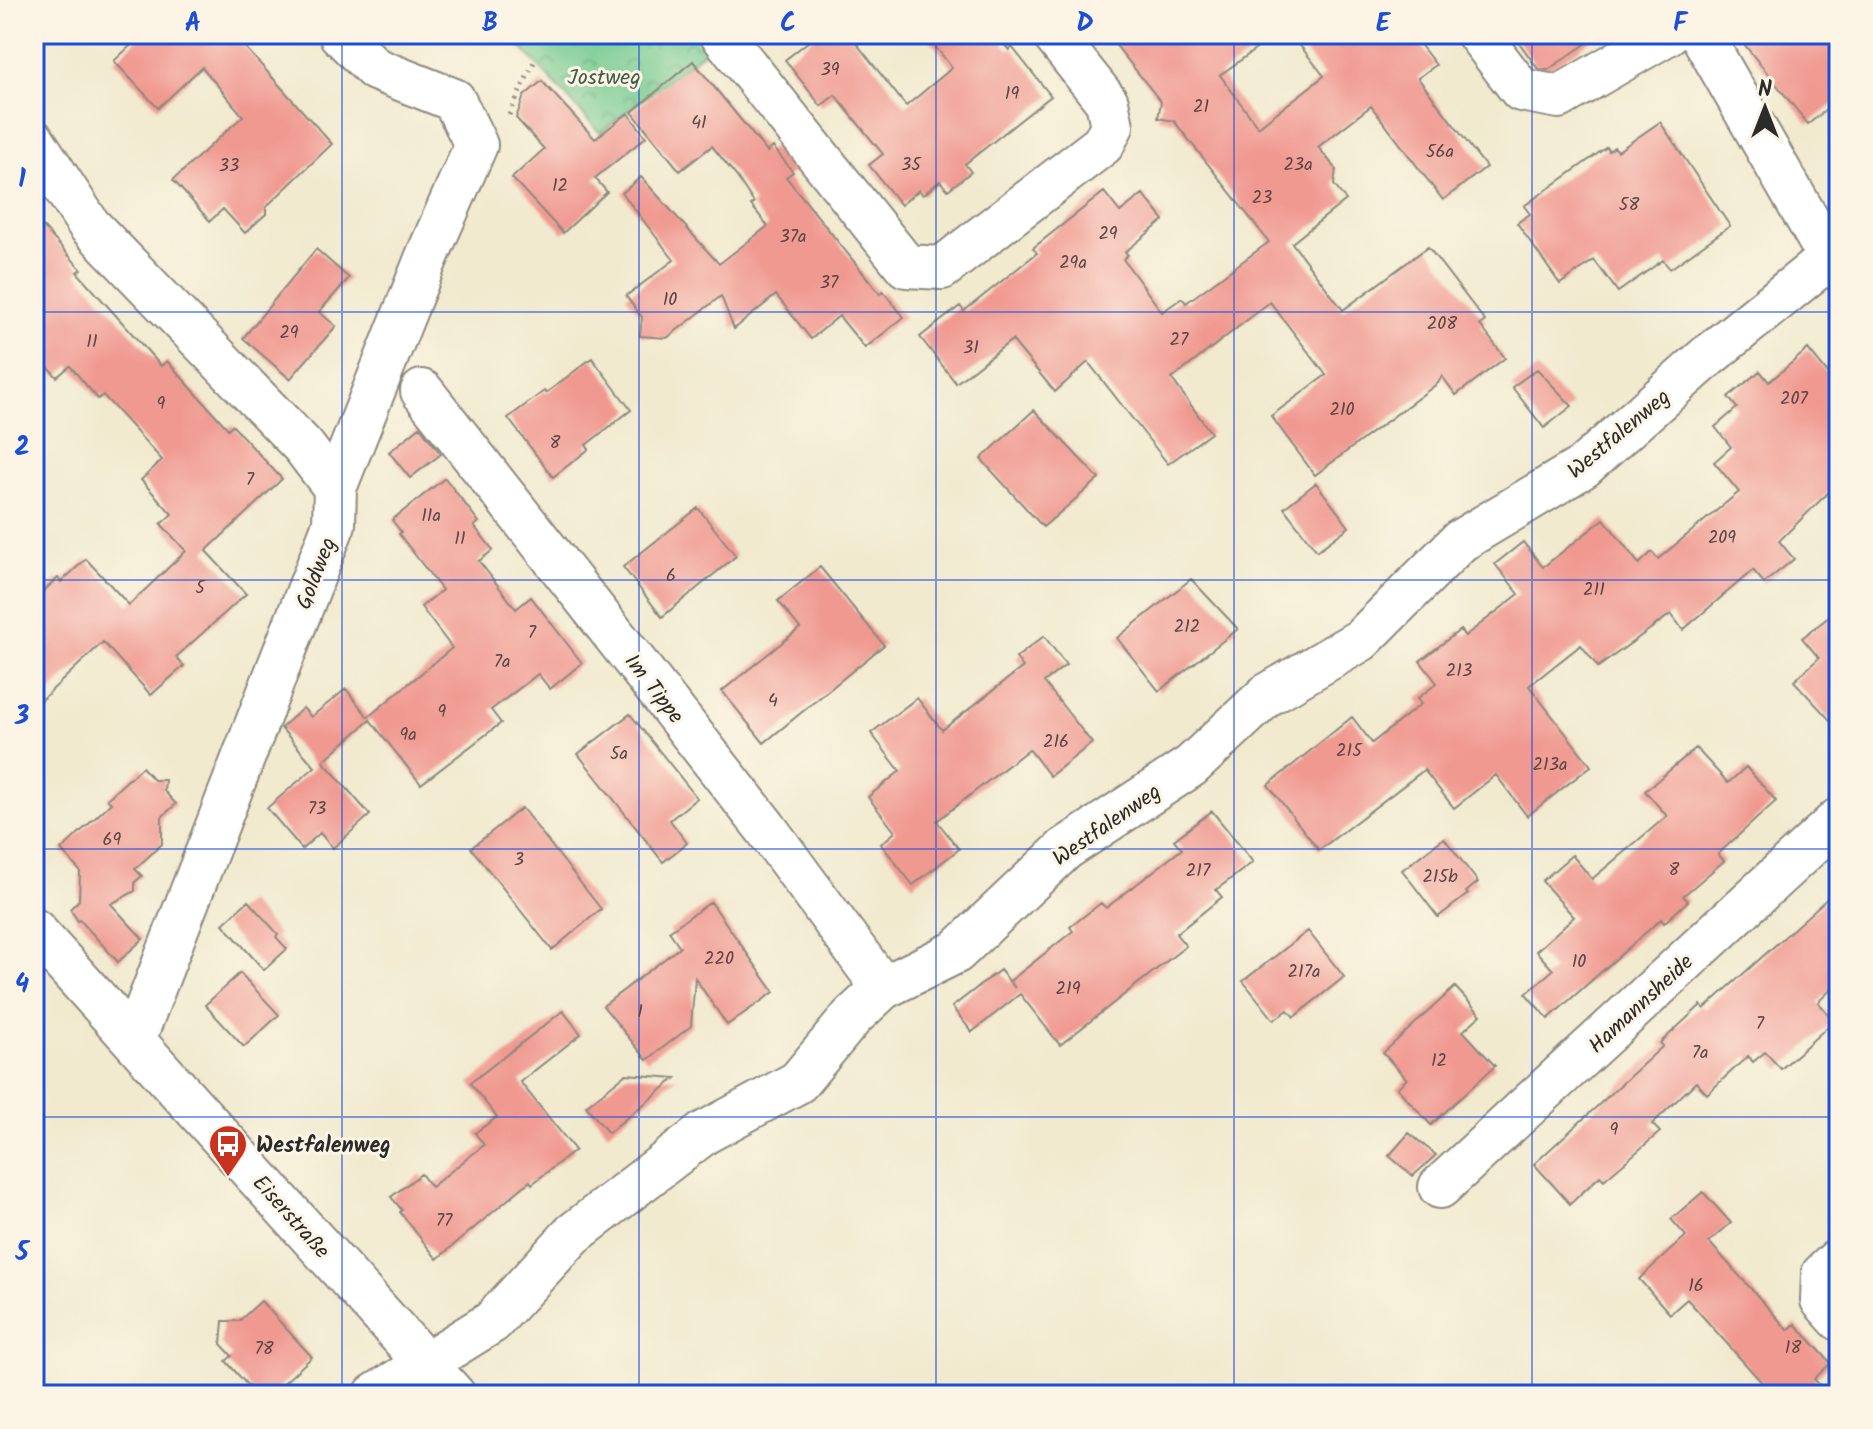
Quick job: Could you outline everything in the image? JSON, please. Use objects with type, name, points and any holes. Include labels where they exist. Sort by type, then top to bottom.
[{"type":"street","name":"Goldweg","points":[[134,1040],[334,524],[335,488],[426,259],[476,145],[454,100],[375,69],[340,34]]},
{"type":"street","points":[[721,34],[906,266],[942,268],[1103,144],[1108,135],[1112,126],[1107,102],[1053,34]]},
{"type":"street","points":[[1478,34],[1521,90],[1559,97],[1667,34]]},
{"type":"street","points":[[1701,34],[1836,259]]},
{"type":"street","points":[[34,141],[89,225],[303,446],[335,488]]},
{"type":"street","name":"Westfalenweg","points":[[375,1395],[492,1322],[573,1234],[704,1133],[798,1082],[852,1017],[883,988],[956,952],[1065,849],[1191,766],[1267,695],[1361,640],[1460,541],[1583,467],[1708,356],[1836,259]]},
{"type":"street","name":"Im Tippe","points":[[422,391],[765,827],[883,988]]},
{"type":"street","name":"Hamannsheide","points":[[1440,1187],[1839,819]]},
{"type":"street","name":"Eiserstraße","points":[[34,930],[454,1395]]},
{"type":"street","points":[[1839,1259],[1823,1274],[1822,1300],[1839,1319]]},
{"type":"green space","name":"Jostweg","points":[[509,34],[695,34],[707,49],[600,133]]},
{"type":"building","points":[[143,34],[239,34],[236,37],[332,144],[266,207],[266,214],[245,233],[223,209],[210,221],[173,180],[243,116],[202,67],[158,108],[114,61]]},
{"type":"building","points":[[818,34],[849,34],[906,106],[952,68],[926,34],[995,34],[1009,50],[1012,47],[1051,96],[965,164],[971,172],[948,190],[940,181],[923,195],[919,190],[901,205],[869,165],[883,154],[835,95],[821,106],[785,60]]},
{"type":"building","points":[[1107,34],[1277,34],[1220,75],[1258,127],[1324,76],[1291,34],[1412,34],[1436,65],[1418,78],[1486,167],[1443,200],[1371,106],[1318,147],[1336,169],[1334,185],[1346,200],[1292,243],[1343,310],[1428,247],[1485,321],[1480,325],[1505,358],[1456,395],[1442,376],[1438,383],[1315,475],[1271,416],[1326,375],[1270,302],[1172,379],[1211,433],[1168,464],[1088,362],[1055,392],[1012,340],[956,383],[920,337],[960,306],[964,311],[1037,253],[1033,248],[1104,192],[1120,212],[1143,194],[1164,220],[1125,252],[1128,255],[1123,259],[1162,312],[1182,298],[1186,303],[1269,242],[1174,121],[1158,118],[1161,102]]},
{"type":"building","points":[[1513,34],[1600,34],[1548,70],[1538,69]]},
{"type":"building","points":[[1736,34],[1839,34],[1839,100],[1808,124]]},
{"type":"building","points":[[693,61],[767,152],[773,147],[793,172],[786,177],[880,294],[883,291],[904,317],[865,348],[839,316],[811,339],[776,295],[734,329],[721,296],[667,338],[640,336],[642,317],[626,296],[674,260],[622,193],[641,177],[719,264],[768,226],[751,205],[754,203],[737,177],[712,146],[680,171],[632,112]]},
{"type":"building","points":[[542,81],[595,139],[628,113],[646,137],[595,178],[607,192],[563,233],[512,178],[544,149],[516,118],[524,96]]},
{"type":"building","points":[[1660,122],[1730,226],[1670,269],[1663,260],[1618,292],[1594,260],[1560,284],[1517,223],[1530,214],[1524,206],[1607,147],[1609,151],[1614,147],[1618,151]]},
{"type":"building","points":[[34,217],[81,269],[77,272],[161,366],[167,361],[228,429],[232,425],[282,479],[206,551],[246,594],[176,657],[184,666],[151,695],[103,642],[34,707],[34,600],[58,578],[61,582],[86,559],[129,605],[186,551],[161,524],[172,514],[141,480],[162,460],[103,395],[98,399],[70,366],[57,377],[34,352]]},
{"type":"building","points":[[316,249],[349,278],[319,312],[336,326],[290,379],[243,338]]},
{"type":"building","points":[[1808,349],[1839,387],[1839,482],[1779,541],[1794,559],[1764,583],[1753,570],[1683,630],[1671,614],[1598,667],[1581,645],[1529,686],[1591,766],[1527,816],[1496,775],[1454,808],[1424,770],[1319,850],[1268,785],[1352,717],[1372,743],[1421,704],[1417,699],[1437,683],[1420,661],[1460,630],[1465,636],[1519,594],[1495,564],[1523,542],[1543,567],[1604,519],[1639,564],[1652,552],[1658,559],[1739,492],[1714,462],[1731,447],[1715,427],[1737,408],[1728,397],[1760,371],[1769,382]]},
{"type":"building","points":[[592,358],[631,410],[586,445],[589,449],[553,477],[508,418]]},
{"type":"building","points":[[1537,369],[1572,406],[1544,428],[1512,387]]},
{"type":"building","points":[[1034,410],[1099,479],[1043,527],[981,459]]},
{"type":"building","points":[[420,427],[441,454],[410,478],[389,452]]},
{"type":"building","points":[[445,478],[479,522],[474,526],[493,550],[479,561],[516,609],[531,597],[582,663],[550,689],[538,674],[491,710],[501,723],[421,784],[370,720],[323,761],[370,815],[333,848],[320,833],[302,849],[267,808],[315,767],[281,728],[303,708],[311,717],[346,689],[368,717],[452,648],[421,607],[442,590],[399,534],[401,532],[392,520]]},
{"type":"building","points":[[1316,483],[1349,527],[1317,551],[1284,508]]},
{"type":"building","points":[[698,508],[736,556],[662,617],[623,567]]},
{"type":"building","points":[[820,567],[884,645],[764,743],[722,691],[800,628],[778,601]]},
{"type":"building","points":[[1191,579],[1238,629],[1159,691],[1117,638]]},
{"type":"building","points":[[1839,609],[1839,730],[1794,681],[1819,658],[1802,638]]},
{"type":"building","points":[[1044,636],[1066,665],[1044,682],[1092,743],[1050,776],[1029,749],[937,821],[959,849],[913,885],[881,844],[895,832],[868,797],[900,771],[871,733],[917,698],[942,730],[1023,667],[1016,658]]},
{"type":"building","points":[[630,714],[697,798],[670,820],[687,843],[663,862],[578,754]]},
{"type":"building","points":[[1696,748],[1728,783],[1746,767],[1776,801],[1718,854],[1724,861],[1683,896],[1688,901],[1664,923],[1661,919],[1548,1019],[1526,994],[1553,970],[1536,951],[1574,917],[1542,881],[1572,855],[1592,879],[1667,816],[1645,791]]},
{"type":"building","points":[[142,767],[154,780],[165,780],[164,791],[176,804],[162,817],[162,844],[135,869],[142,876],[135,882],[135,891],[111,904],[143,939],[118,962],[70,909],[79,900],[80,871],[61,850],[111,803],[107,799]]},
{"type":"building","points":[[522,808],[601,909],[552,950],[471,848]]},
{"type":"building","points":[[1212,811],[1253,862],[1216,890],[1222,897],[1176,934],[1186,946],[1060,1045],[1020,994],[972,1032],[952,1007],[1000,970],[1015,988],[1010,981],[1073,931],[1070,927],[1101,903],[1106,908],[1182,849],[1174,840]]},
{"type":"building","points":[[1444,838],[1478,882],[1466,892],[1468,894],[1438,917],[1402,870]]},
{"type":"building","points":[[1839,888],[1839,982],[1818,1002],[1834,1021],[1781,1069],[1765,1052],[1753,1062],[1748,1056],[1707,1094],[1696,1082],[1652,1124],[1660,1132],[1604,1180],[1600,1176],[1570,1204],[1534,1164],[1663,1046],[1660,1043],[1701,1005],[1704,1009]]},
{"type":"building","points":[[248,901],[278,934],[276,937],[287,949],[264,970],[223,924]]},
{"type":"building","points":[[711,902],[774,992],[727,1025],[695,978],[691,1026],[647,1060],[603,1006],[680,947],[669,931]]},
{"type":"building","points":[[1308,931],[1344,977],[1294,1017],[1288,1010],[1274,1020],[1243,981]]},
{"type":"building","points":[[240,973],[279,1015],[244,1047],[205,1005]]},
{"type":"building","points":[[1455,987],[1481,1015],[1463,1031],[1495,1066],[1431,1125],[1397,1088],[1407,1079],[1383,1053]]},
{"type":"building","points":[[563,1011],[581,1034],[520,1082],[575,1150],[532,1184],[530,1181],[437,1259],[391,1197],[421,1174],[431,1187],[484,1145],[475,1133],[497,1117],[470,1083]]},
{"type":"building","points":[[626,1074],[676,1078],[608,1133],[586,1106]]},
{"type":"building","points":[[1409,1133],[1436,1155],[1413,1176],[1389,1156]]},
{"type":"building","points":[[1703,1192],[1731,1223],[1709,1242],[1788,1330],[1795,1324],[1831,1363],[1814,1379],[1829,1395],[1773,1395],[1687,1299],[1670,1314],[1639,1279],[1686,1236],[1671,1219]]},
{"type":"building","points":[[261,1301],[312,1357],[271,1395],[256,1395],[226,1361],[232,1356],[221,1344],[223,1321],[239,1321]]},
{"type":"place","name":"Westfalenweg","points":[[228,1178]]}]
